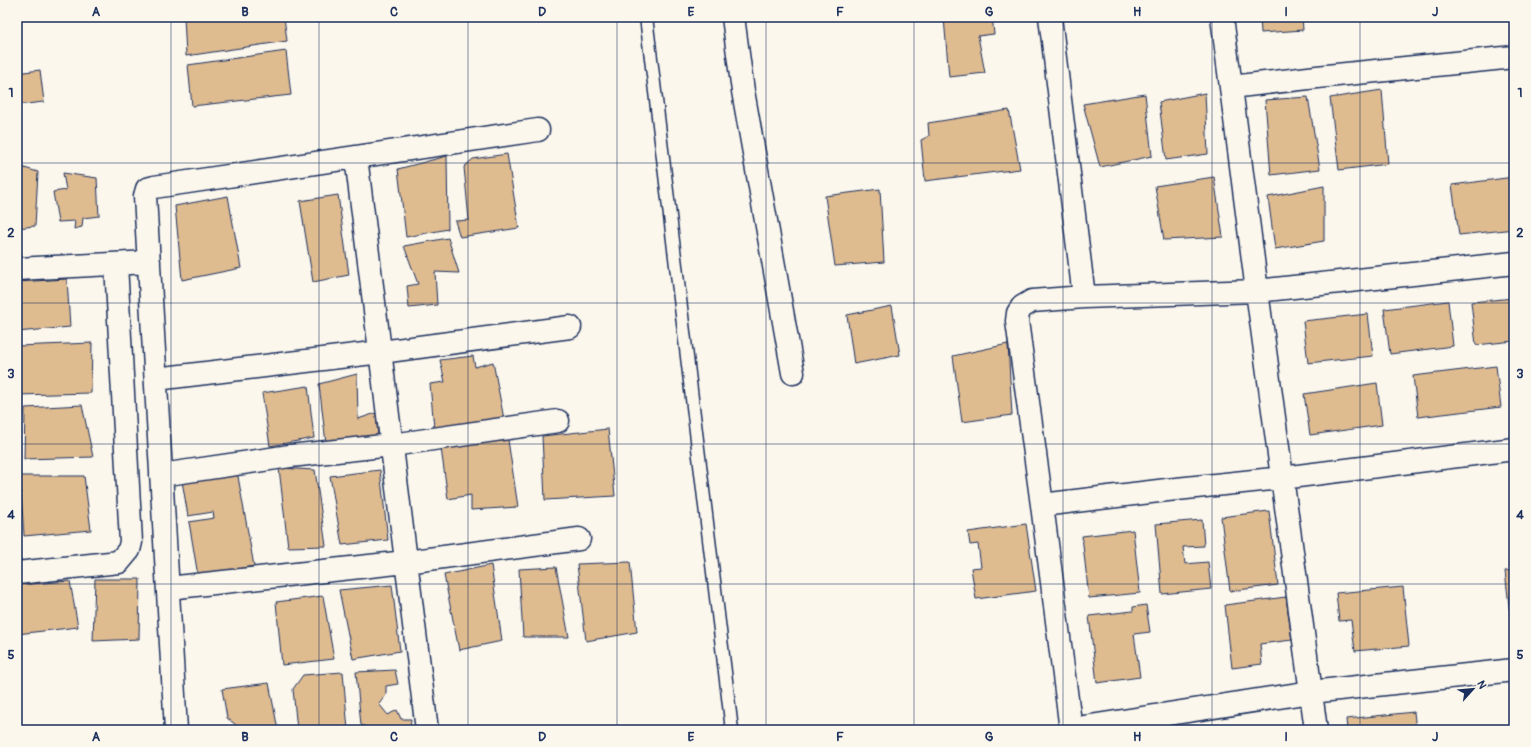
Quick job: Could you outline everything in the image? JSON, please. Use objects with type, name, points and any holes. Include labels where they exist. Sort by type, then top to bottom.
[{"type":"street","points":[[733,17],[743,91],[793,373]]},
{"type":"street","points":[[1050,17],[1084,297]]},
{"type":"street","points":[[1222,17],[1316,730]]},
{"type":"street","points":[[1231,87],[1514,58]]},
{"type":"street","points":[[176,730],[145,196],[146,189],[538,130]]},
{"type":"street","points":[[356,157],[427,730]]},
{"type":"street","points":[[17,269],[149,262]]},
{"type":"street","points":[[1514,263],[1257,291],[1084,297],[1032,301],[1022,307],[1018,313],[1017,321],[1071,730],[1311,692],[1514,670]]},
{"type":"street","points":[[17,573],[119,562],[129,550],[131,542],[116,264]]},
{"type":"street","points":[[156,379],[381,352],[570,327]]},
{"type":"street","points":[[161,475],[290,456],[392,445],[558,421]]},
{"type":"street","points":[[1042,505],[1282,478],[1514,449]]},
{"type":"street","points":[[168,588],[406,562],[579,539]]},
{"type":"lane","points":[[646,17],[732,730]]},
{"type":"building","points":[[184,17],[284,17],[287,41],[186,56]]},
{"type":"building","points":[[992,17],[994,34],[978,36],[985,73],[949,77],[944,18]]},
{"type":"building","points":[[1260,17],[1302,17],[1303,30],[1261,33]]},
{"type":"building","points":[[286,51],[291,95],[192,106],[188,65]]},
{"type":"building","points":[[40,70],[44,102],[17,105],[17,73]]},
{"type":"building","points":[[1382,90],[1388,164],[1339,170],[1330,98]]},
{"type":"building","points":[[1205,93],[1208,154],[1166,160],[1159,102]]},
{"type":"building","points":[[1145,94],[1152,156],[1100,167],[1083,104]]},
{"type":"building","points":[[1308,97],[1320,169],[1271,175],[1265,100]]},
{"type":"building","points":[[1009,110],[1020,169],[925,181],[921,140],[929,136],[928,123]]},
{"type":"building","points":[[507,154],[519,228],[460,237],[455,221],[469,220],[464,167],[473,159]]},
{"type":"building","points":[[447,156],[448,229],[406,237],[398,169]]},
{"type":"building","points":[[21,167],[38,172],[35,226],[17,228],[17,168]]},
{"type":"building","points":[[63,173],[97,178],[99,216],[83,218],[82,227],[74,229],[75,221],[58,222],[53,192],[66,190]]},
{"type":"building","points":[[1214,177],[1223,237],[1164,240],[1155,186]]},
{"type":"building","points":[[1514,177],[1514,229],[1459,235],[1452,185]]},
{"type":"building","points":[[1324,186],[1324,241],[1275,249],[1268,197]]},
{"type":"building","points":[[880,189],[884,262],[835,266],[825,196]]},
{"type":"building","points":[[338,195],[349,275],[313,282],[300,201]]},
{"type":"building","points":[[228,196],[241,268],[182,280],[175,206]]},
{"type":"building","points":[[448,238],[459,273],[435,272],[437,305],[409,308],[407,286],[418,284],[404,246]]},
{"type":"building","points":[[67,279],[70,327],[17,332],[17,282]]},
{"type":"building","points":[[1514,298],[1514,341],[1476,345],[1471,302]]},
{"type":"building","points":[[1448,301],[1453,346],[1390,354],[1384,309]]},
{"type":"building","points":[[892,306],[900,355],[854,364],[847,315]]},
{"type":"building","points":[[1368,314],[1373,356],[1308,363],[1303,321]]},
{"type":"building","points":[[92,343],[91,393],[17,395],[17,346]]},
{"type":"building","points":[[1008,344],[1012,415],[962,422],[953,356]]},
{"type":"building","points":[[473,356],[475,367],[493,362],[504,419],[434,428],[430,384],[445,382],[440,360]]},
{"type":"building","points":[[1496,366],[1501,407],[1418,417],[1413,376]]},
{"type":"building","points":[[357,374],[358,419],[376,413],[378,436],[326,443],[319,384]]},
{"type":"building","points":[[1377,383],[1382,425],[1310,435],[1304,394]]},
{"type":"building","points":[[308,386],[314,438],[270,446],[262,393]]},
{"type":"building","points":[[82,405],[93,457],[24,459],[25,408]]},
{"type":"building","points":[[608,429],[615,496],[545,500],[542,436]]},
{"type":"building","points":[[508,440],[518,507],[471,510],[471,495],[448,499],[441,448]]},
{"type":"building","points":[[279,468],[315,470],[326,546],[288,547]]},
{"type":"building","points":[[380,470],[388,540],[342,545],[330,476]]},
{"type":"building","points":[[237,471],[254,566],[198,576],[189,522],[214,518],[213,512],[188,516],[182,481]]},
{"type":"building","points":[[20,476],[84,476],[91,530],[24,536]]},
{"type":"building","points":[[1269,511],[1278,585],[1230,591],[1221,517]]},
{"type":"building","points":[[1202,520],[1204,546],[1183,547],[1185,564],[1208,562],[1211,589],[1162,594],[1156,524]]},
{"type":"building","points":[[1026,524],[1036,591],[976,599],[971,568],[981,567],[978,544],[970,545],[968,532]]},
{"type":"building","points":[[1133,530],[1140,593],[1089,598],[1082,536]]},
{"type":"building","points":[[630,562],[637,632],[586,641],[577,564]]},
{"type":"building","points":[[491,565],[502,641],[459,650],[444,575]]},
{"type":"building","points":[[556,567],[569,637],[523,637],[519,569]]},
{"type":"building","points":[[1514,570],[1514,632],[1512,632],[1505,571]]},
{"type":"building","points":[[95,579],[140,579],[139,639],[93,641]]},
{"type":"building","points":[[70,581],[78,627],[17,634],[17,585]]},
{"type":"building","points":[[392,585],[400,651],[353,659],[339,590]]},
{"type":"building","points":[[1403,587],[1409,646],[1355,651],[1351,620],[1339,621],[1336,593]]},
{"type":"building","points":[[323,596],[334,659],[282,665],[276,602]]},
{"type":"building","points":[[1286,597],[1292,640],[1260,644],[1262,664],[1232,668],[1225,605]]},
{"type":"building","points":[[1146,605],[1150,632],[1134,634],[1140,677],[1097,683],[1089,616],[1133,611],[1133,607]]},
{"type":"building","points":[[395,670],[398,684],[386,686],[386,695],[379,704],[388,715],[397,710],[401,719],[411,719],[410,729],[376,730],[361,725],[356,672]]},
{"type":"building","points":[[343,672],[348,730],[297,730],[293,689],[303,675]]},
{"type":"building","points":[[269,683],[278,730],[240,730],[240,728],[227,718],[222,689]]},
{"type":"building","points":[[1414,712],[1416,730],[1347,730],[1346,719]]}]
